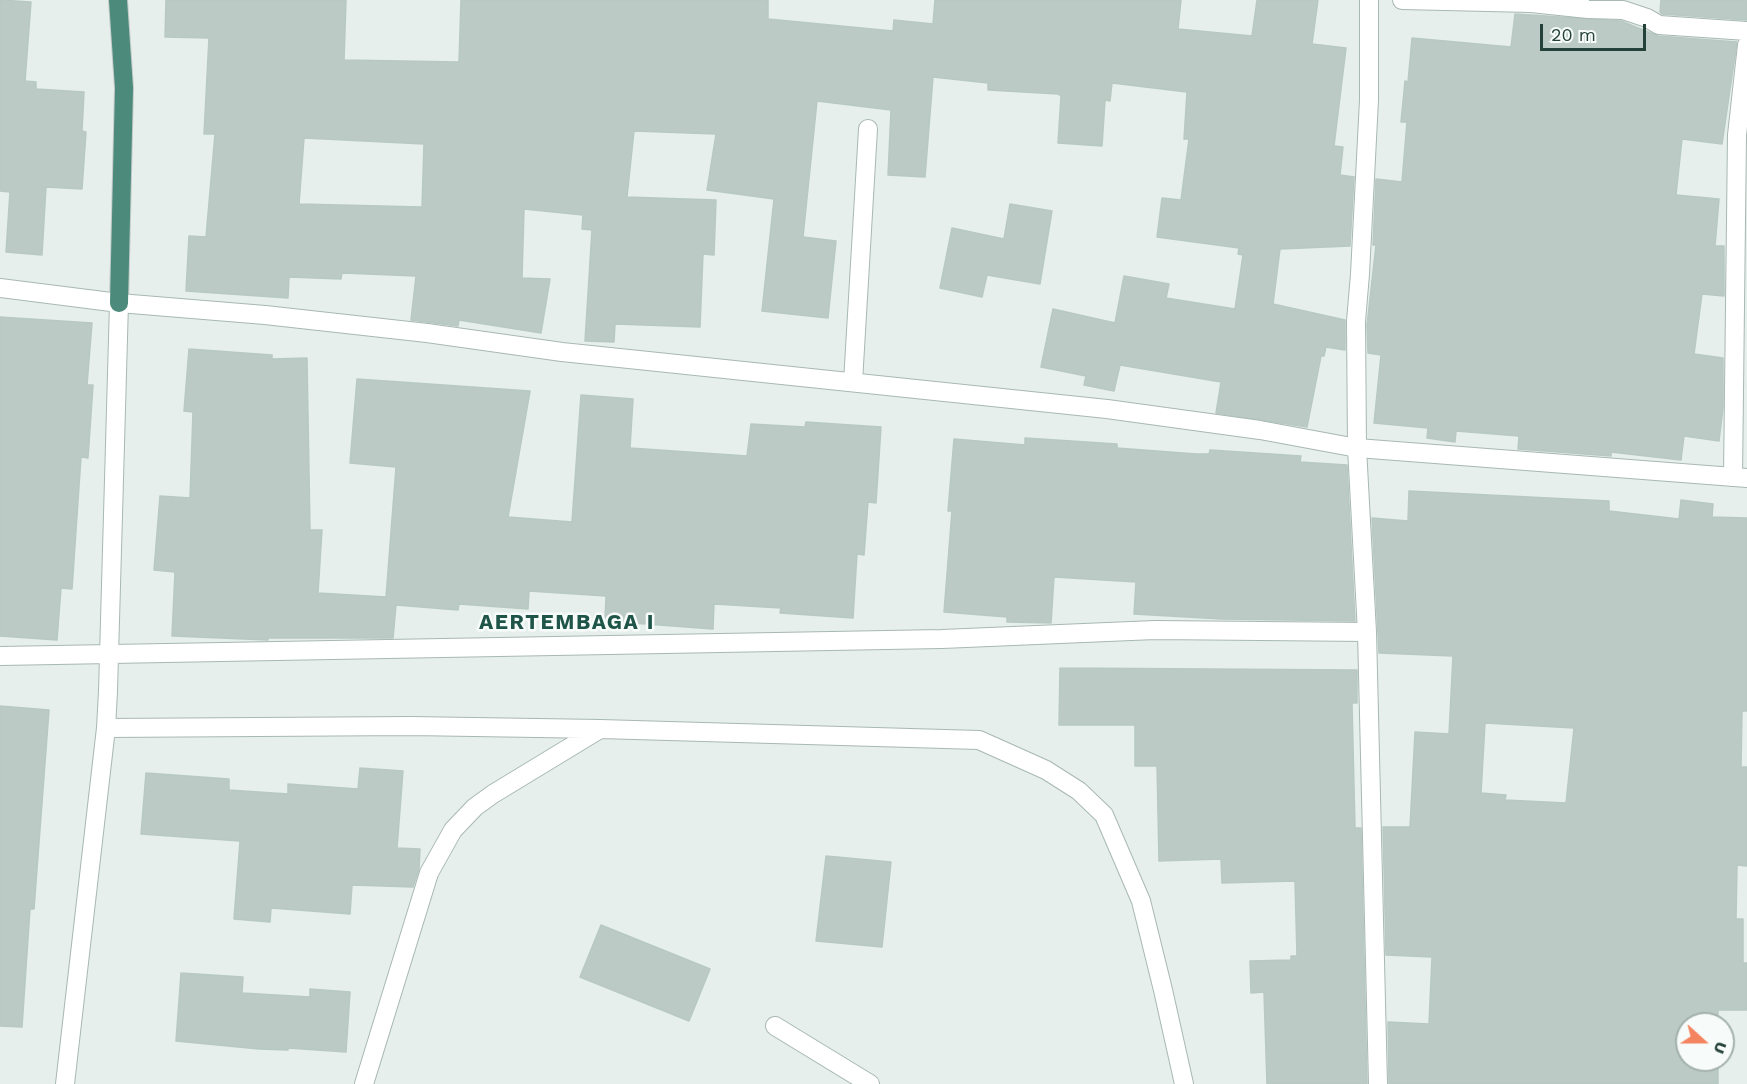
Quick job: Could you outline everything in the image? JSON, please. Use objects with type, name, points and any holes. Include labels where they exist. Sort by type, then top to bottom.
[{"type":"highway","points":[[118,0],[124,88],[119,303]]},
{"type":"street","points":[[1369,0],[1369,100],[1356,321],[1357,448],[1367,632],[1378,1084]]},
{"type":"street","points":[[1402,0],[1531,3],[1623,10],[1647,18],[1659,25],[1747,31]]},
{"type":"street","points":[[0,288],[119,303],[265,315],[427,333],[562,352],[1119,411],[1260,430],[1357,448],[1740,478],[1737,135],[1747,45]]},
{"type":"street","points":[[853,382],[868,129]]},
{"type":"street","points":[[65,1084],[106,728],[119,303]]},
{"type":"street","points":[[0,656],[930,639],[1155,630],[1367,632]]},
{"type":"street","points":[[106,728],[411,726],[979,740],[1046,770],[1079,791],[1104,815],[1141,901],[1184,1084]]},
{"type":"street","points":[[364,1084],[429,873],[453,830],[493,794],[600,729]]},
{"type":"street","points":[[775,1026],[870,1084]]},
{"type":"building","points":[[0,0],[31,2],[25,81],[36,82],[36,89],[84,92],[82,131],[86,132],[82,189],[46,187],[42,255],[6,252],[10,192],[0,191]]},
{"type":"building","points":[[166,0],[346,0],[344,60],[459,62],[461,0],[768,0],[768,19],[893,31],[894,20],[933,24],[935,0],[1181,0],[1178,29],[1252,36],[1257,0],[1318,0],[1312,44],[1346,48],[1334,146],[1343,147],[1340,175],[1354,177],[1350,246],[1280,249],[1273,304],[1345,320],[1345,350],[1326,347],[1324,356],[1321,356],[1307,427],[1216,413],[1221,382],[1120,365],[1114,391],[1084,385],[1086,376],[1041,367],[1053,309],[1115,323],[1124,276],[1169,284],[1166,298],[1235,309],[1243,255],[1238,254],[1239,248],[1157,237],[1162,198],[1181,200],[1189,139],[1184,139],[1187,92],[1112,83],[1110,101],[1105,100],[1102,146],[1058,143],[1061,96],[1058,94],[988,90],[988,83],[933,77],[925,177],[888,175],[891,110],[817,101],[803,237],[836,241],[828,318],[762,311],[774,199],[707,190],[716,134],[634,131],[627,197],[716,200],[714,255],[703,254],[700,327],[615,324],[614,342],[585,341],[592,230],[582,229],[583,215],[524,209],[522,278],[550,279],[541,333],[459,320],[458,326],[411,320],[416,276],[342,273],[341,279],[289,277],[288,298],[186,291],[189,236],[206,237],[215,134],[204,134],[209,38],[165,37]],"holes":[[[304,138],[424,144],[422,207],[299,204]]]},
{"type":"building","points":[[1661,0],[1747,0],[1747,20],[1662,14],[1660,12]]},
{"type":"building","points":[[1515,14],[1621,21],[1658,36],[1737,42],[1722,144],[1682,139],[1676,195],[1719,199],[1715,246],[1724,246],[1724,296],[1702,294],[1694,354],[1723,358],[1723,408],[1719,441],[1684,436],[1681,460],[1611,452],[1611,456],[1518,449],[1519,436],[1456,431],[1455,442],[1427,438],[1428,428],[1374,423],[1381,355],[1368,353],[1367,325],[1376,245],[1373,245],[1376,179],[1402,182],[1407,122],[1401,122],[1412,38],[1511,47]]},
{"type":"building","points":[[1010,204],[1052,211],[1040,284],[987,275],[982,297],[940,288],[952,228],[1004,239]]},
{"type":"building","points":[[0,317],[92,323],[87,385],[93,385],[88,458],[81,457],[72,589],[61,588],[57,640],[0,636]]},
{"type":"building","points":[[189,349],[272,355],[272,359],[307,358],[310,530],[322,530],[318,593],[386,597],[396,467],[350,463],[357,379],[530,391],[508,517],[572,522],[581,395],[633,399],[630,448],[747,456],[751,424],[805,427],[806,422],[881,427],[876,503],[868,502],[864,555],[857,554],[853,618],[780,613],[781,608],[714,604],[713,629],[605,621],[606,596],[529,591],[528,609],[459,604],[458,610],[396,605],[393,638],[268,638],[268,640],[172,636],[175,572],[154,570],[160,496],[190,498],[193,412],[184,411]]},
{"type":"building","points":[[1025,438],[1117,444],[1117,448],[1196,454],[1209,454],[1210,450],[1301,456],[1300,462],[1347,465],[1355,621],[1222,619],[1134,614],[1136,582],[1054,577],[1051,623],[1007,622],[1007,617],[944,612],[952,511],[948,511],[954,439],[1025,445]]},
{"type":"building","points":[[1409,491],[1609,501],[1609,511],[1679,519],[1681,500],[1713,504],[1712,517],[1747,518],[1747,711],[1742,711],[1741,767],[1747,767],[1747,866],[1737,865],[1736,919],[1743,919],[1743,963],[1747,963],[1747,1010],[1675,1012],[1675,1072],[1718,1072],[1718,1084],[1389,1084],[1388,1022],[1429,1024],[1432,957],[1386,955],[1383,827],[1410,827],[1415,732],[1449,734],[1453,656],[1379,653],[1372,518],[1408,521]],"holes":[[[1485,723],[1574,728],[1566,803],[1505,800],[1506,795],[1481,793]]]},
{"type":"building","points":[[1060,668],[1357,670],[1357,703],[1352,703],[1355,828],[1361,828],[1367,1084],[1267,1084],[1264,992],[1251,993],[1250,961],[1291,960],[1291,956],[1297,956],[1295,881],[1222,883],[1221,859],[1159,861],[1157,766],[1135,766],[1135,725],[1059,725]]},
{"type":"building","points":[[0,706],[49,710],[34,909],[30,909],[22,1027],[0,1026]]},
{"type":"building","points":[[360,768],[403,771],[397,848],[420,849],[419,869],[413,887],[352,885],[350,914],[271,908],[270,922],[234,919],[240,841],[141,834],[146,773],[229,779],[229,790],[288,794],[288,784],[358,789]]},
{"type":"building","points":[[826,856],[891,862],[882,947],[816,941]]},
{"type":"building","points":[[601,925],[710,969],[689,1021],[580,977]]},
{"type":"building","points":[[181,973],[243,977],[242,993],[310,997],[310,989],[350,992],[346,1052],[288,1048],[288,1050],[259,1049],[176,1041]]},
{"type":"district","name":"AERTEMBAGA I","points":[[567,623]]}]
